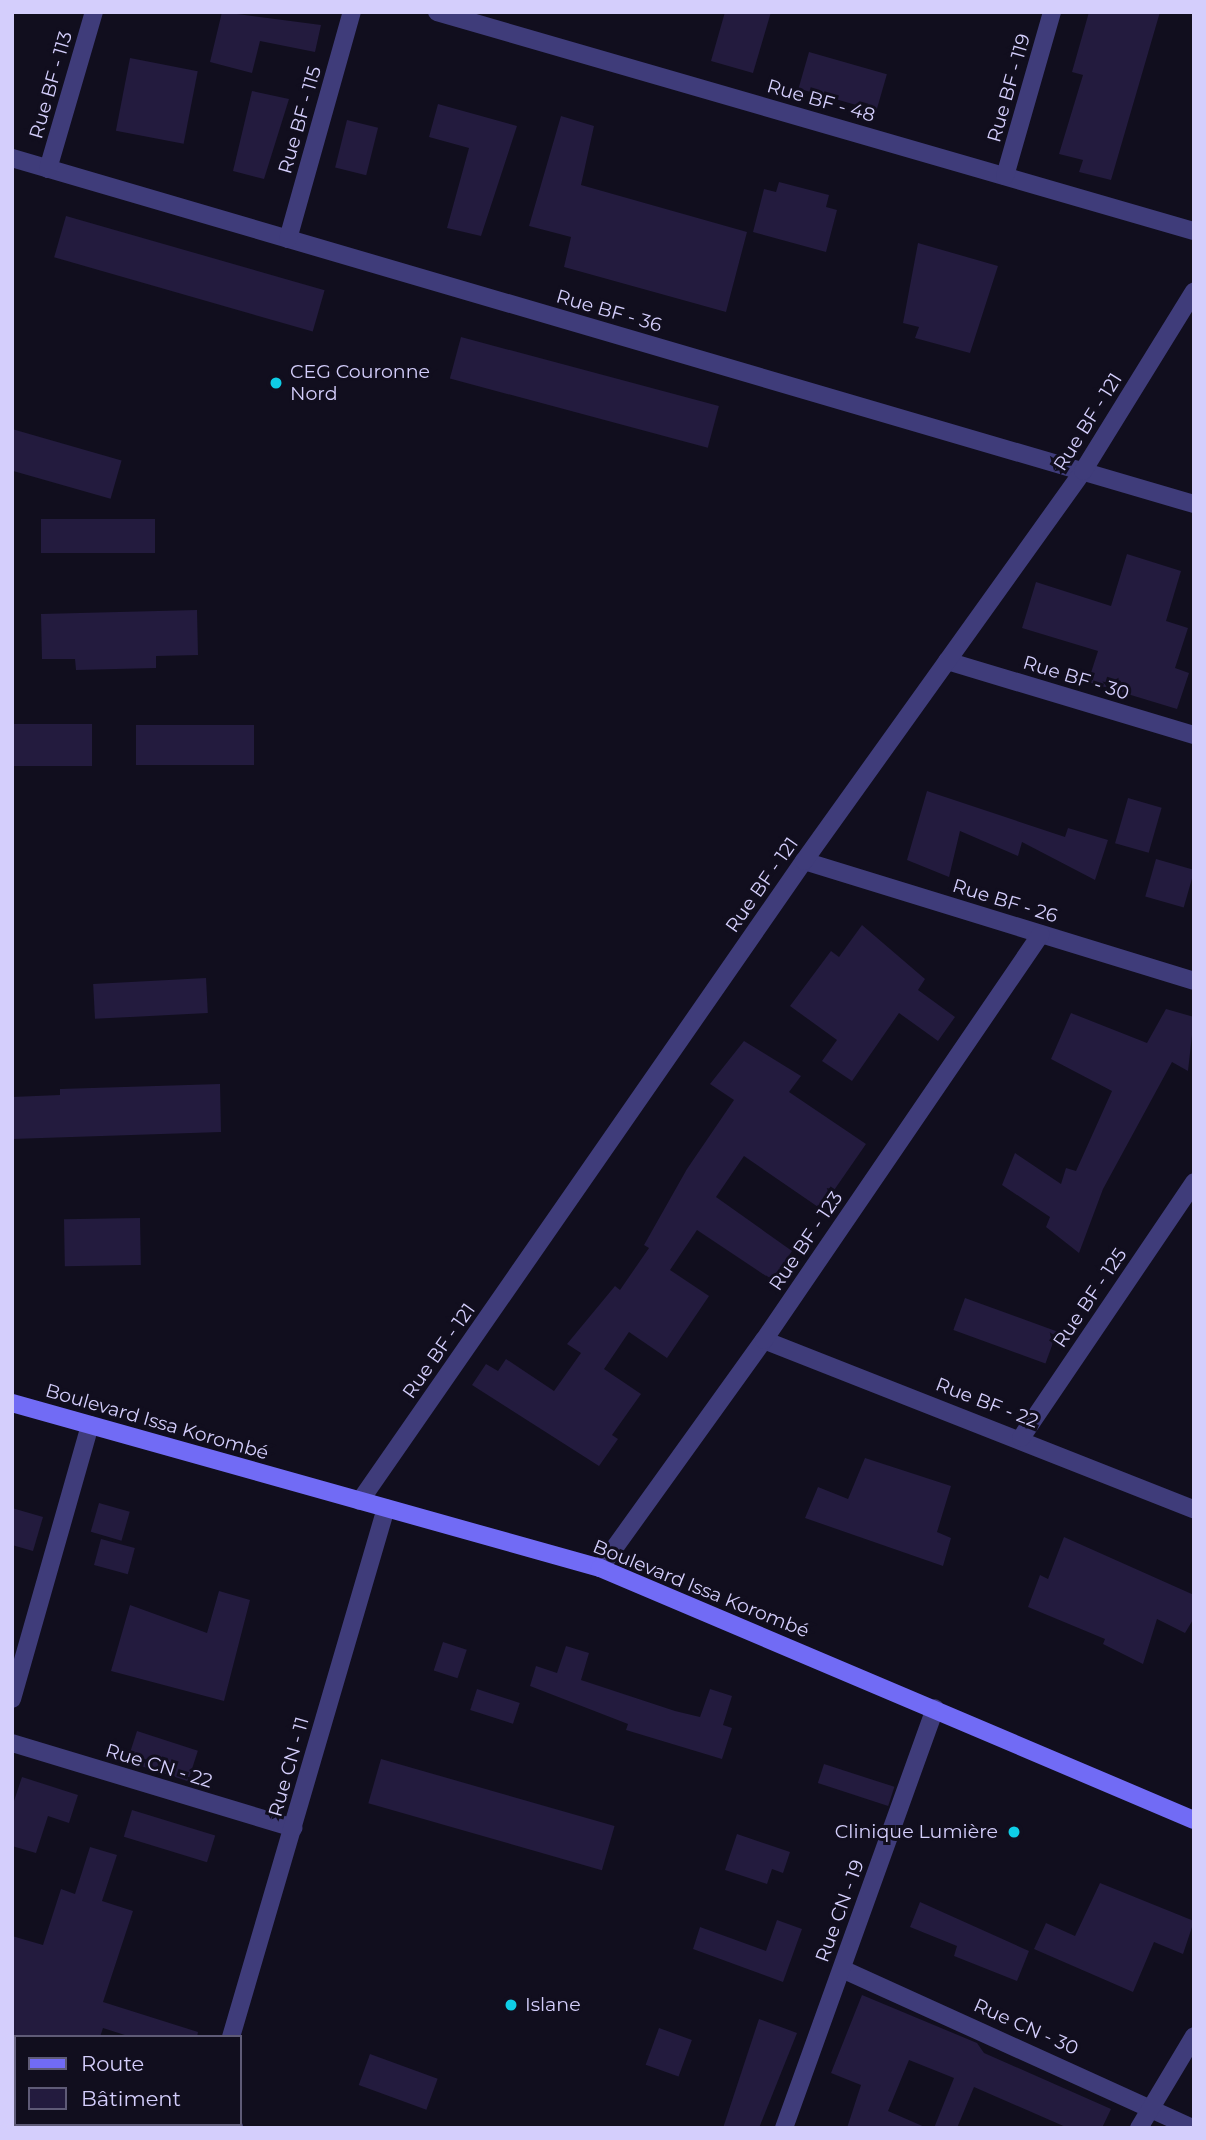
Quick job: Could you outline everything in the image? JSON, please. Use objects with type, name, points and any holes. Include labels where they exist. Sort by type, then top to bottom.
[{"type":"street","name":"Rue BF - 113","points":[[48,169],[94,12]]},
{"type":"street","name":"Rue BF - 115","points":[[288,239],[352,12]]},
{"type":"street","name":"Rue BF - 48","points":[[437,12],[1194,231]]},
{"type":"street","name":"Rue BF - 119","points":[[1005,176],[1052,12]]},
{"type":"street","name":"Rue BF - 36","points":[[12,158],[1194,504]]},
{"type":"street","name":"Rue BF - 121","points":[[360,1501],[804,861],[1083,471],[1194,291]]},
{"type":"street","name":"Rue BF - 30","points":[[947,661],[1194,735]]},
{"type":"street","name":"Rue BF - 26","points":[[804,861],[1194,981]]},
{"type":"street","name":"Rue BF - 123","points":[[600,1568],[764,1340],[1041,934]]},
{"type":"street","name":"Rue BF - 125","points":[[1021,1438],[1194,1182]]},
{"type":"street","name":"Rue BF - 22","points":[[764,1340],[1021,1438],[1194,1509]]},
{"type":"street","name":"Boulevard Issa Korombé","points":[[12,1403],[600,1568],[1194,1820]]},
{"type":"street","points":[[12,1699],[90,1425]]},
{"type":"street","name":"Rue CN - 11","points":[[232,2035],[386,1508]]},
{"type":"street","name":"Rue CN - 19","points":[[784,2128],[935,1708]]},
{"type":"street","name":"Rue CN - 22","points":[[12,1743],[293,1828]]},
{"type":"street","name":"Rue CN - 30","points":[[842,1969],[1151,2105],[1192,2128]]},
{"type":"street","points":[[1139,2128],[1194,2036]]},
{"type":"building","points":[[222,12],[321,25],[315,52],[260,41],[252,73],[210,62]]},
{"type":"building","points":[[725,12],[771,12],[753,73],[711,61]]},
{"type":"building","points":[[1089,12],[1160,12],[1111,180],[1079,172],[1083,160],[1059,154],[1083,75],[1072,72]]},
{"type":"building","points":[[809,52],[887,74],[876,111],[799,89]]},
{"type":"building","points":[[130,58],[198,71],[184,144],[116,131]]},
{"type":"building","points":[[252,91],[289,99],[264,179],[233,171]]},
{"type":"building","points":[[438,104],[517,126],[481,236],[447,228],[469,148],[429,137]]},
{"type":"building","points":[[561,116],[594,126],[581,185],[747,232],[726,312],[564,267],[571,237],[529,226]]},
{"type":"building","points":[[347,120],[378,128],[366,175],[335,168]]},
{"type":"building","points":[[779,182],[829,195],[826,207],[837,210],[826,252],[753,232],[764,189],[776,192]]},
{"type":"building","points":[[66,216],[325,290],[313,331],[54,257]]},
{"type":"building","points":[[918,243],[998,266],[970,353],[915,338],[919,327],[903,323]]},
{"type":"building","points":[[461,337],[719,406],[708,448],[450,379]]},
{"type":"building","points":[[12,429],[122,460],[111,499],[12,471]]},
{"type":"building","points":[[41,519],[155,519],[155,553],[41,553]]},
{"type":"building","points":[[1127,554],[1181,571],[1166,621],[1188,628],[1175,668],[1189,673],[1177,709],[1088,682],[1098,651],[1022,628],[1036,582],[1111,606]]},
{"type":"building","points":[[197,610],[198,655],[156,656],[156,668],[76,670],[75,659],[42,659],[41,614]]},
{"type":"building","points":[[12,724],[92,724],[92,766],[12,766]]},
{"type":"building","points":[[136,725],[254,725],[254,765],[136,765]]},
{"type":"building","points":[[927,791],[1065,837],[1068,828],[1108,840],[1095,880],[1022,842],[1018,856],[960,831],[949,877],[907,860]]},
{"type":"building","points":[[1128,798],[1162,808],[1149,853],[1115,843]]},
{"type":"building","points":[[1156,859],[1194,870],[1184,908],[1145,896]]},
{"type":"building","points":[[862,925],[925,979],[918,990],[955,1017],[938,1041],[899,1013],[852,1081],[822,1061],[837,1040],[790,1006],[831,951],[839,957]]},
{"type":"building","points":[[206,978],[208,1013],[95,1019],[93,984]]},
{"type":"building","points":[[1166,1009],[1194,1017],[1188,1071],[1172,1062],[1103,1189],[1079,1253],[1046,1227],[1050,1217],[1002,1185],[1015,1153],[1061,1184],[1066,1168],[1076,1171],[1112,1091],[1051,1059],[1071,1013],[1147,1043]]},
{"type":"building","points":[[744,1041],[801,1076],[789,1092],[866,1144],[821,1209],[744,1156],[716,1197],[792,1251],[772,1280],[697,1230],[670,1270],[709,1296],[667,1358],[629,1332],[604,1369],[641,1394],[612,1435],[618,1439],[599,1466],[472,1385],[486,1364],[498,1371],[506,1359],[554,1391],[581,1353],[567,1344],[615,1286],[620,1290],[649,1248],[644,1245],[687,1169],[734,1100],[710,1084]]},
{"type":"building","points":[[220,1084],[221,1132],[12,1139],[12,1097],[60,1095],[60,1089]]},
{"type":"building","points":[[140,1218],[141,1265],[65,1266],[64,1219]]},
{"type":"building","points":[[965,1298],[1057,1332],[1045,1363],[953,1330]]},
{"type":"building","points":[[865,1458],[951,1486],[937,1532],[951,1538],[943,1566],[805,1518],[818,1487],[848,1499]]},
{"type":"building","points":[[99,1503],[130,1512],[121,1541],[91,1532]]},
{"type":"building","points":[[12,1508],[43,1517],[33,1551],[12,1545]]},
{"type":"building","points":[[1064,1537],[1194,1595],[1194,1618],[1185,1633],[1157,1619],[1143,1664],[1103,1644],[1105,1639],[1028,1607],[1040,1575],[1048,1579]]},
{"type":"building","points":[[101,1539],[135,1548],[128,1574],[94,1565]]},
{"type":"building","points":[[219,1591],[250,1600],[224,1701],[111,1671],[130,1605],[207,1633]]},
{"type":"building","points":[[443,1642],[467,1650],[458,1678],[434,1671]]},
{"type":"building","points":[[566,1646],[589,1653],[581,1680],[675,1711],[700,1717],[710,1689],[732,1696],[723,1725],[732,1728],[722,1759],[626,1730],[628,1724],[530,1686],[536,1666],[557,1673]]},
{"type":"building","points":[[477,1689],[520,1703],[513,1724],[470,1710]]},
{"type":"building","points":[[137,1731],[198,1751],[188,1781],[127,1761]]},
{"type":"building","points":[[381,1759],[615,1826],[602,1870],[368,1803]]},
{"type":"building","points":[[824,1764],[894,1787],[888,1806],[818,1783]]},
{"type":"building","points":[[22,1777],[78,1795],[69,1823],[48,1816],[36,1853],[12,1846],[12,1807]]},
{"type":"building","points":[[132,1810],[215,1835],[207,1862],[124,1837]]},
{"type":"building","points":[[737,1834],[790,1852],[783,1873],[772,1869],[767,1884],[725,1870]]},
{"type":"building","points":[[90,1847],[117,1855],[102,1901],[133,1911],[103,2002],[198,2032],[197,2035],[125,2035],[103,2028],[101,2035],[12,2037],[12,1936],[43,1945],[61,1889],[75,1894]]},
{"type":"building","points":[[1100,1883],[1194,1921],[1183,1954],[1154,1942],[1133,1992],[1034,1949],[1046,1923],[1075,1936]]},
{"type":"building","points":[[920,1902],[1029,1951],[1017,1981],[954,1956],[957,1946],[910,1927]]},
{"type":"building","points":[[777,1920],[802,1929],[783,1982],[693,1949],[700,1927],[766,1951]]},
{"type":"building","points":[[862,1995],[977,2043],[984,2053],[1111,2109],[1102,2128],[1068,2128],[974,2087],[957,2128],[934,2128],[954,2078],[909,2060],[888,2111],[927,2128],[847,2128],[861,2085],[831,2073]]},
{"type":"building","points":[[759,2019],[797,2033],[759,2128],[723,2128]]},
{"type":"building","points":[[659,2028],[692,2040],[679,2077],[646,2065]]},
{"type":"building","points":[[370,2054],[438,2079],[426,2110],[359,2085]]},
{"type":"place","name":"CEG Couronne Nord","points":[[276,383]]},
{"type":"place","name":"Clinique Lumière","points":[[1014,1832]]},
{"type":"place","name":"Islane","points":[[511,2005]]}]
